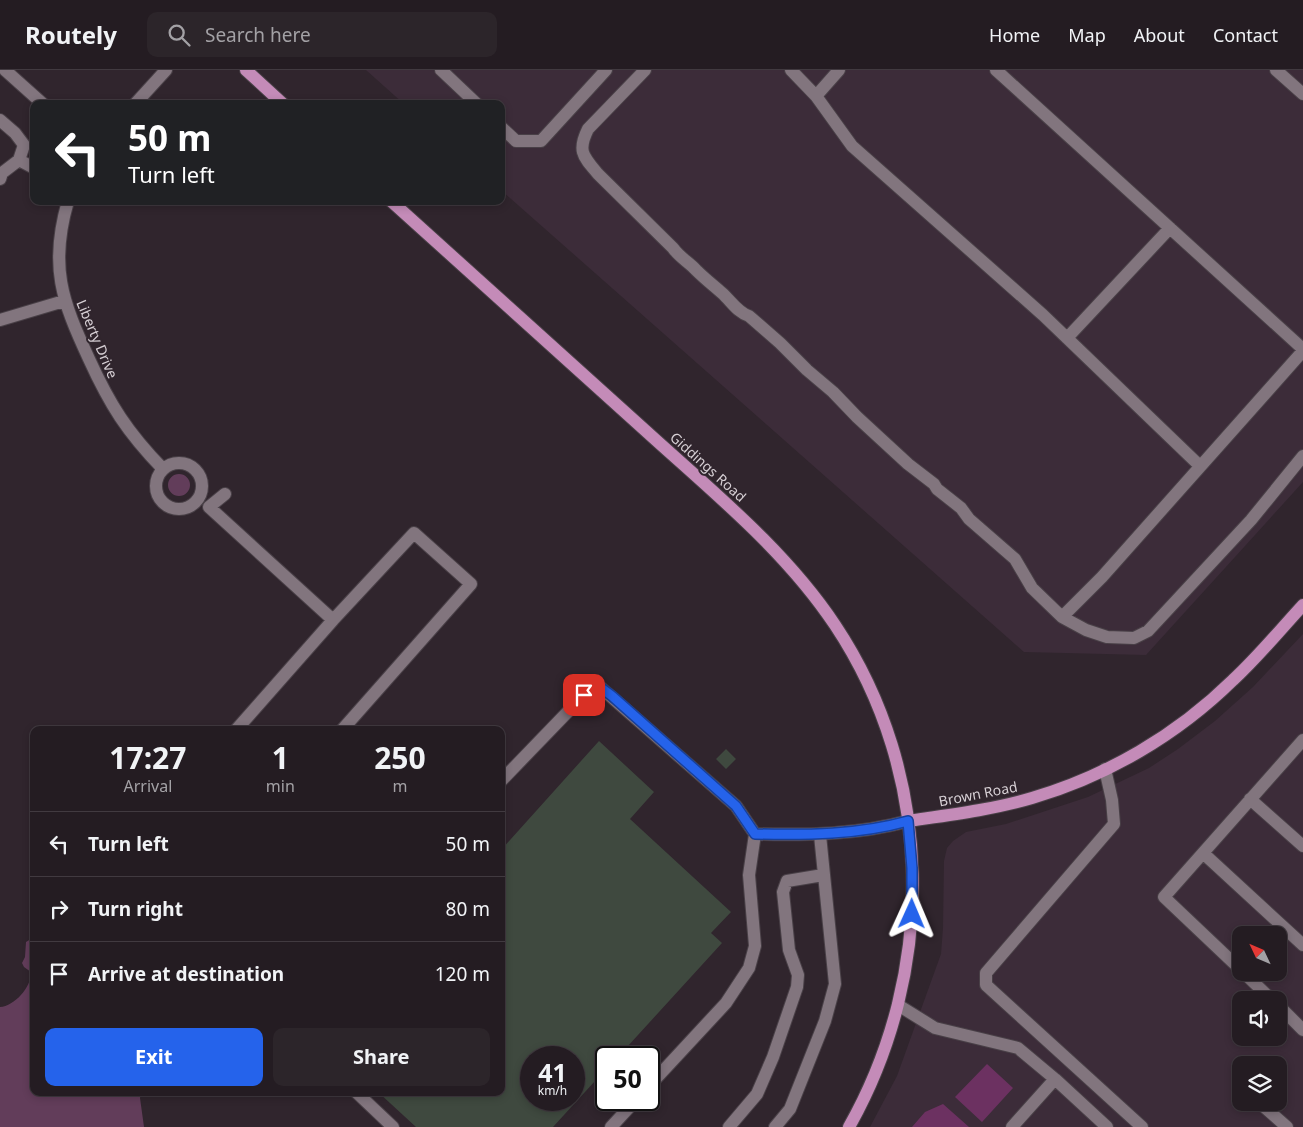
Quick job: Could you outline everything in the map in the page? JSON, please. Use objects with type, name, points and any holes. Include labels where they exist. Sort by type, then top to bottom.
[{"type":"main road","points":[[246,70],[279,100]]},
{"type":"main road","name":"Giddings Road","points":[[395,205],[713,492],[766,542],[804,583],[836,627],[868,685],[894,754],[908,821]]},
{"type":"main road","name":"Brown Road","points":[[908,821],[975,811],[1017,802],[1059,789],[1105,769],[1153,743],[1211,700],[1254,660],[1303,605]]},
{"type":"main road","points":[[849,1127],[879,1066],[898,1006],[907,962],[912,914],[912,868],[908,821]]},
{"type":"street","points":[[6,70],[39,100]]},
{"type":"street","points":[[139,100],[166,70]]},
{"type":"street","points":[[441,70],[473,100]]},
{"type":"street","points":[[505,130],[516,140],[541,141],[606,70]]},
{"type":"street","points":[[645,70],[588,129],[582,140],[581,149],[588,162],[673,248],[678,256],[697,270],[743,315],[749,316],[780,343],[908,464],[934,484],[961,508],[968,519],[1015,559],[1032,588],[1062,617],[1086,630],[1107,637],[1134,638],[1148,632],[1251,520],[1303,456]]},
{"type":"street","points":[[791,70],[816,96],[852,146],[1067,338],[1200,466]]},
{"type":"street","points":[[816,96],[839,70]]},
{"type":"street","points":[[996,70],[1303,350],[1102,577],[1062,617]]},
{"type":"street","points":[[1276,70],[1303,94]]},
{"type":"street","points":[[0,120],[15,133],[24,145],[19,160],[2,173],[0,179]]},
{"type":"street","points":[[19,160],[30,166]]},
{"type":"street","name":"Liberty Drive","points":[[67,205],[61,229],[59,256],[64,301],[109,402],[127,429],[162,469]]},
{"type":"street","points":[[1067,338],[1170,228]]},
{"type":"street","points":[[0,320],[64,301]]},
{"type":"street","points":[[225,494],[209,507],[333,620]]},
{"type":"street","points":[[240,726],[333,620],[414,533],[472,584],[346,726]]},
{"type":"street","points":[[505,777],[584,695],[600,687],[736,806],[755,834],[749,875],[755,946],[749,968],[726,1003],[660,1074]]},
{"type":"street","points":[[1232,962],[1164,897],[1250,799],[1302,744]]},
{"type":"street","points":[[1105,769],[1112,800],[1114,824],[986,973],[986,985],[1142,1127]]},
{"type":"street","points":[[1250,799],[1303,846]]},
{"type":"street","points":[[755,834],[820,835],[886,827],[908,821]]},
{"type":"street","points":[[775,1127],[790,1109],[825,1021],[836,984],[820,835]]},
{"type":"street","points":[[1203,853],[1303,945]]},
{"type":"street","points":[[729,1127],[757,1094],[773,1057],[797,987],[798,975],[789,950],[783,892],[787,881],[823,875]]},
{"type":"street","points":[[1252,981],[1263,991]]},
{"type":"street","points":[[898,1006],[935,1028],[1018,1048],[1107,1127]]},
{"type":"street","points":[[1287,1014],[1303,1030]]},
{"type":"street","points":[[1012,1127],[1055,1080]]},
{"type":"street","points":[[360,1096],[393,1127]]},
{"type":"street","points":[[611,1127],[626,1111]]},
{"type":"street","points":[[1269,1111],[1287,1127]]},
{"type":"shaded area","points":[[366,70],[1303,70],[1303,482],[1146,655],[1024,652],[505,194],[505,100],[400,100]]},
{"type":"shaded area","points":[[179,474],[187,477],[190,485],[187,493],[179,496],[171,493],[168,485],[171,477]]},
{"type":"shaded area","points":[[1303,634],[1303,1127],[870,1127],[897,1076],[941,954],[944,861],[947,848],[966,832],[1006,824],[1088,797],[1149,768],[1215,721],[1253,687]]},
{"type":"shaded area","points":[[30,940],[30,971],[22,963],[25,957],[26,942]]},
{"type":"shaded area","points":[[30,980],[30,1096],[140,1096],[144,1127],[0,1127],[0,1007],[6,1006],[17,999]]},
{"type":"shaded area","points":[[987,1064],[1013,1088],[982,1122],[955,1097]]},
{"type":"shaded area","points":[[943,1104],[969,1127],[912,1127],[925,1112]]},
{"type":"building","points":[[599,741],[654,792],[630,819],[731,912],[711,933],[722,943],[628,1046],[595,1046],[595,1081],[585,1092],[585,1046],[520,1046],[520,1111],[568,1111],[553,1127],[416,1127],[382,1096],[505,1096],[505,846]]},
{"type":"building","points":[[726,749],[736,759],[726,769],[716,759]]},
{"type":"route","points":[[584,695],[600,687],[612,696],[736,806],[755,834],[822,835],[886,827],[908,821],[912,868],[912,914]]}]
